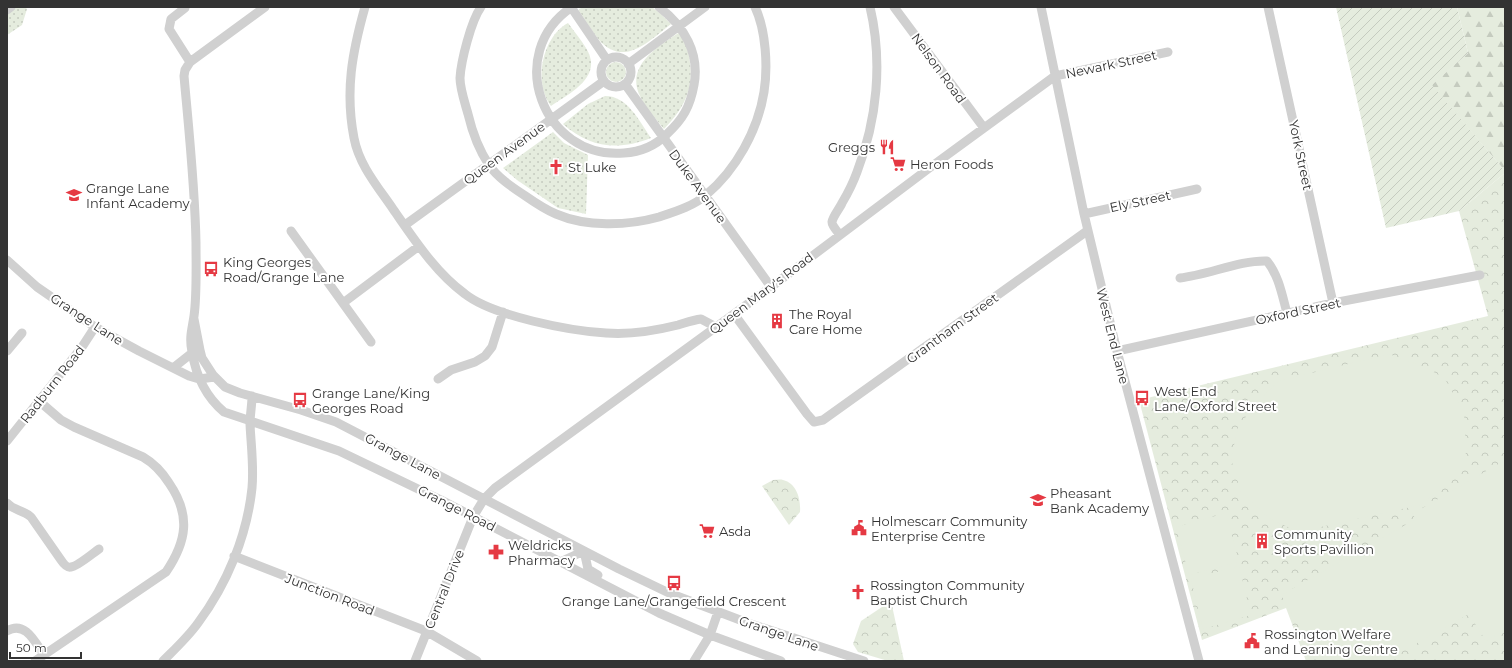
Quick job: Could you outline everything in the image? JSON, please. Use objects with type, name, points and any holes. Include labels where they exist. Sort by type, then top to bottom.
[{"type":"street","points":[[7,10],[11,7]]},
{"type":"street","points":[[185,8],[171,19],[168,29],[190,62],[265,7]]},
{"type":"street","points":[[365,7],[352,62],[350,88],[351,116],[358,153],[368,172],[419,246],[448,279],[465,295],[503,312],[548,324],[589,332],[631,334],[653,331],[701,319],[716,327]]},
{"type":"street","points":[[481,7],[474,20],[462,60],[460,79],[470,123],[480,148],[489,164],[515,189],[541,207],[556,215],[609,224],[640,222],[685,208],[706,196],[723,176],[746,144],[756,121],[762,101],[766,68],[762,27],[760,16],[756,7]]},
{"type":"street","points":[[607,60],[571,7],[553,24],[543,40],[537,61],[536,73],[540,97],[551,119],[561,131],[573,140],[605,153],[615,154],[640,151],[654,145],[679,122],[685,114],[689,105],[695,78],[693,51],[680,26],[670,15],[659,7]]},
{"type":"street","points":[[628,64],[705,7]]},
{"type":"street","points":[[840,235],[832,225],[832,221],[862,159],[870,131],[875,103],[877,47],[870,7]]},
{"type":"street","name":"Nelson Road","points":[[894,7],[984,128]]},
{"type":"street","name":"West End Lane","points":[[1041,7],[1087,231],[1117,351],[1199,661]]},
{"type":"street","name":"York Street","points":[[1268,7],[1333,303]]},
{"type":"street","name":"Newark Street","points":[[1055,76],[1168,52]]},
{"type":"street","points":[[616,57],[628,64],[631,74],[625,84],[615,88],[604,81],[601,72],[602,67],[607,60],[616,57]]},
{"type":"street","name":"Grange Lane","points":[[190,62],[185,70],[184,76],[196,243],[194,316],[196,352],[215,377],[225,387],[336,422],[584,551],[669,593],[718,612],[864,661]]},
{"type":"street","name":"Queen Mary's Road","points":[[473,517],[484,499],[495,488],[771,287],[1055,76]]},
{"type":"street","name":"Queen Avenue","points":[[405,225],[604,81]]},
{"type":"street","name":"Duke Avenue","points":[[625,84],[771,287]]},
{"type":"street","name":"Ely Street","points":[[1084,214],[1197,189]]},
{"type":"street","points":[[291,231],[371,342]]},
{"type":"street","name":"Grantham Street","points":[[734,314],[814,423],[823,420],[1087,231]]},
{"type":"street","points":[[343,302],[419,246]]},
{"type":"street","name":"Grange Lane","points":[[7,260],[37,286],[95,327],[173,368],[199,379]]},
{"type":"street","points":[[1180,278],[1196,276],[1244,264],[1267,261],[1272,267],[1279,282],[1287,313]]},
{"type":"street","name":"Oxford Street","points":[[1117,351],[1333,303],[1480,275]]},
{"type":"street","points":[[438,379],[451,370],[475,362],[485,356],[492,347],[503,312]]},
{"type":"street","name":"Radburn Road","points":[[7,441],[82,347],[95,327]]},
{"type":"street","points":[[7,351],[22,333]]},
{"type":"street","points":[[173,368],[196,352]]},
{"type":"street","name":"Grange Road","points":[[196,352],[199,379],[214,404],[224,412],[339,451],[398,478],[658,613],[710,635],[780,661]]},
{"type":"street","points":[[199,379],[215,377]]},
{"type":"street","points":[[163,661],[198,623],[224,580],[242,535],[252,488],[253,469],[250,422],[252,396]]},
{"type":"street","points":[[34,661],[166,572],[174,560],[178,549],[183,532],[184,518],[181,505],[174,491],[153,463],[143,457],[74,427],[61,420],[39,402]]},
{"type":"street","points":[[7,503],[12,508],[25,512],[31,517],[61,560],[67,566],[71,567],[76,565],[99,549]]},
{"type":"street","name":"Central Drive","points":[[415,661],[473,517]]},
{"type":"street","points":[[560,562],[584,551],[588,570],[610,582],[622,594]]},
{"type":"street","name":"Junction Road","points":[[234,556],[426,631],[477,661]]},
{"type":"street","points":[[694,661],[710,635],[718,612]]},
{"type":"street","points":[[7,631],[17,627],[23,628],[30,634],[44,655]]},
{"type":"green space","points":[[7,7],[25,7],[27,9],[22,25],[7,35]]},
{"type":"green space","points":[[583,7],[652,7],[671,24],[654,38],[636,49],[627,52],[618,52],[608,48],[599,40],[579,11],[579,9]]},
{"type":"green space","points":[[1336,7],[1457,7],[1468,53],[1432,85],[1505,171],[1505,173],[1459,211],[1386,228]]},
{"type":"green space","points":[[1457,7],[1505,7],[1505,171],[1431,85],[1468,53]]},
{"type":"green space","points":[[568,23],[586,48],[590,58],[591,67],[588,76],[575,90],[551,106],[545,96],[542,85],[543,61],[546,49],[552,39],[559,30]]},
{"type":"green space","points":[[680,32],[688,52],[691,75],[690,85],[678,112],[664,129],[645,105],[640,96],[637,85],[637,75],[640,66],[654,50]]},
{"type":"green space","points":[[612,62],[620,62],[626,68],[626,76],[620,82],[612,82],[606,76],[606,68]]},
{"type":"green space","points":[[605,96],[620,100],[626,105],[637,117],[651,138],[627,145],[605,145],[584,138],[563,124],[588,104]]},
{"type":"green space","points":[[553,132],[564,143],[588,155],[586,214],[558,208],[517,180],[503,168]]},
{"type":"green space","points":[[1505,173],[1505,661],[1306,661],[1286,608],[1202,640],[1139,400],[1488,316],[1459,211]]},
{"type":"green space","points":[[1389,354],[1427,368],[1445,379],[1464,413],[1466,453],[1452,477],[1442,489],[1420,505],[1298,532],[1269,518],[1241,492],[1231,459],[1238,427],[1259,400],[1279,381]]},
{"type":"green space","points":[[1502,462],[1505,467],[1505,630],[1486,641],[1469,614],[1385,661],[1319,661],[1281,595],[1416,519],[1412,514]]},
{"type":"green space","points":[[773,480],[788,482],[795,488],[799,497],[800,512],[789,525],[762,486]]},
{"type":"green space","points":[[1226,513],[1239,562],[1189,575],[1176,527]]},
{"type":"green space","points":[[1239,566],[1251,615],[1203,629],[1191,579]]},
{"type":"green space","points":[[891,601],[904,661],[888,661],[858,652],[853,644],[861,621]]},
{"type":"place","name":"Greggs","points":[[887,147]]},
{"type":"place","name":"Heron Foods","points":[[898,164]]},
{"type":"place","name":"St Luke","points":[[556,167]]},
{"type":"place","name":"Grange Lane Infant Academy","points":[[74,195]]},
{"type":"place","name":"King Georges Road/Grange Lane","points":[[211,269]]},
{"type":"place","name":"The Royal Care Home","points":[[777,321]]},
{"type":"place","name":"West End Lane/Oxford Street","points":[[1142,398]]},
{"type":"place","name":"Grange Lane/King Georges Road","points":[[300,400]]},
{"type":"place","name":"Pheasant Bank Academy","points":[[1038,500]]},
{"type":"place","name":"Holmescarr Community Enterprise Centre","points":[[859,528]]},
{"type":"place","name":"Asda","points":[[707,531]]},
{"type":"place","name":"Community Sports Pavillion","points":[[1262,541]]},
{"type":"place","name":"Weldricks Pharmacy","points":[[496,552]]},
{"type":"place","name":"Grange Lane/Grangefield Crescent","points":[[674,583]]},
{"type":"place","name":"Rossington Community Baptist Church","points":[[858,592]]},
{"type":"place","name":"Rossington Welfare and Learning Centre","points":[[1252,641]]}]
